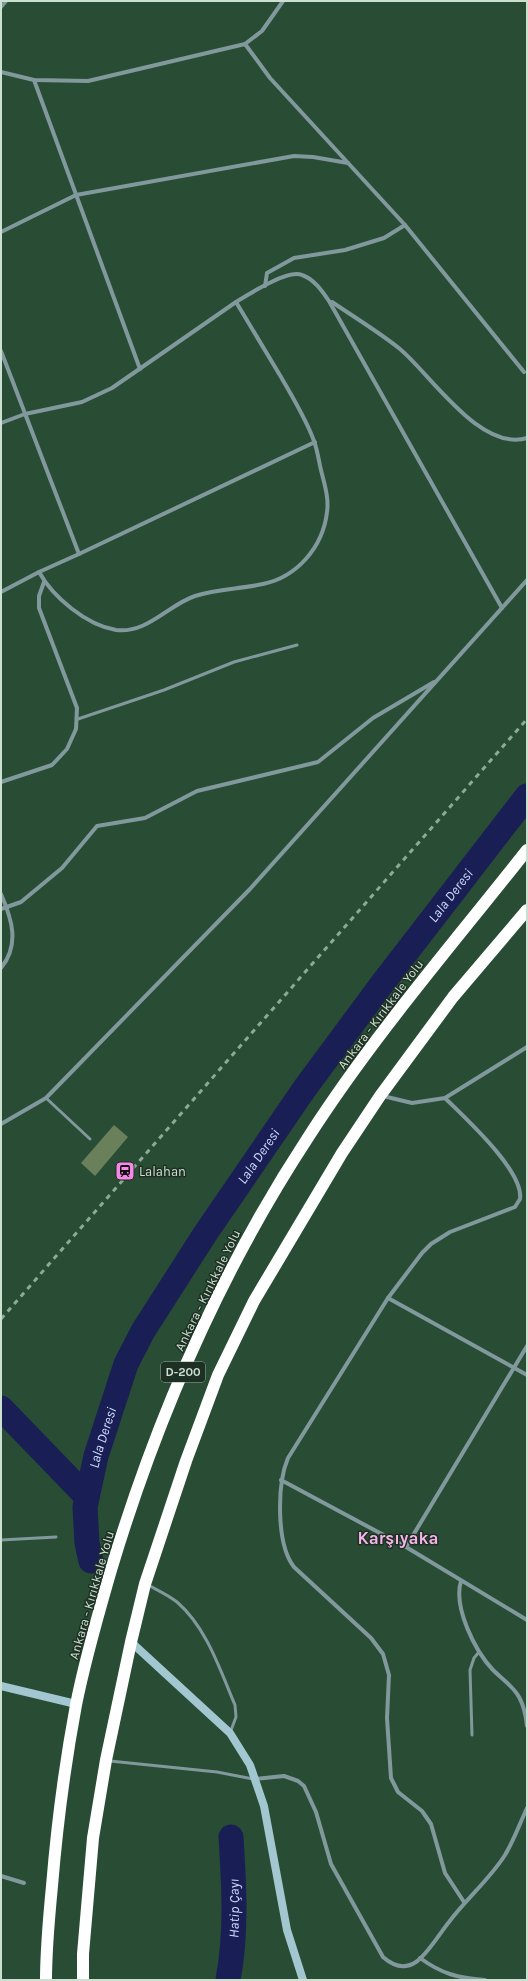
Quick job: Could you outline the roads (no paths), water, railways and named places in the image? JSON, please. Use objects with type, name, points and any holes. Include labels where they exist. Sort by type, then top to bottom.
[{"type":"highway","name":"Ankara - Kırıkkale Yolu","points":[[46,1980],[56,1834],[76,1704],[96,1622],[125,1526],[186,1364],[226,1279],[264,1207],[309,1135],[359,1064],[431,970],[527,850]]},
{"type":"highway","name":"D-200","points":[[83,1980],[83,1954],[93,1838],[106,1760],[131,1642],[146,1584],[186,1460],[218,1374],[254,1301],[342,1153],[380,1096],[453,997],[527,910]]},
{"type":"street","points":[[1,7],[6,1]]},
{"type":"street","points":[[1,72],[34,80],[88,81],[246,44],[262,31],[283,1]]},
{"type":"street","points":[[246,44],[270,78],[405,224],[524,372]]},
{"type":"street","points":[[34,80],[140,370]]},
{"type":"street","points":[[1,232],[76,195],[294,156],[313,156],[348,163]]},
{"type":"street","points":[[265,286],[267,273],[294,258],[345,250],[384,238],[405,224]]},
{"type":"street","points":[[1,423],[25,414],[82,402],[112,388],[236,302],[286,276],[301,274],[312,280],[330,300],[502,608]]},
{"type":"street","points":[[330,300],[400,349],[447,398],[490,434],[518,441],[527,438]]},
{"type":"street","points":[[38,572],[54,594],[68,606],[98,624],[117,630],[135,629],[151,623],[169,609],[194,596],[223,589],[263,584],[277,580],[294,570],[307,558],[317,544],[324,528],[327,512],[327,498],[315,442],[301,411],[236,302]]},
{"type":"street","points":[[1,351],[79,554]]},
{"type":"street","points":[[1,592],[38,572],[315,442]]},
{"type":"street","points":[[1,1124],[46,1098],[250,889],[527,580]]},
{"type":"street","points":[[1,782],[52,765],[67,749],[76,729],[78,719],[77,708],[39,608],[39,596],[44,582]]},
{"type":"street","points":[[1,909],[21,902],[62,868],[97,826],[145,818],[197,790],[318,762],[373,718],[438,680]]},
{"type":"street","points":[[1,894],[7,907],[14,935],[13,943],[6,962],[1,968]]},
{"type":"street","points":[[380,1096],[412,1103],[445,1098],[527,1048]]},
{"type":"street","points":[[445,1098],[502,1157],[519,1188],[520,1199],[515,1207],[450,1232],[431,1244],[414,1263],[388,1298],[288,1458],[281,1480],[283,1541],[286,1554],[294,1567],[371,1638],[383,1654],[389,1675],[387,1718],[391,1778],[394,1786],[402,1796],[416,1805],[427,1817],[431,1824],[445,1873],[464,1902]]},
{"type":"street","points":[[388,1298],[527,1375]]},
{"type":"street","points":[[406,1547],[527,1346]]},
{"type":"street","points":[[281,1480],[406,1547],[527,1620]]},
{"type":"street","points":[[461,1581],[459,1594],[467,1628],[479,1652],[494,1671],[518,1696],[525,1713],[527,1726]]},
{"type":"street","points":[[131,1642],[230,1733],[250,1765],[264,1806],[286,1930],[303,1980]]},
{"type":"street","points":[[1,1686],[76,1704]]},
{"type":"street","points":[[255,1779],[284,1776],[298,1781],[304,1786],[316,1812],[330,1864],[383,1956],[389,1962],[401,1966],[408,1965],[420,1958],[464,1902],[505,1855],[527,1808]]},
{"type":"street","points":[[1,1876],[24,1883]]},
{"type":"street","points":[[420,1958],[450,1975],[460,1978],[485,1980]]},
{"type":"lane","points":[[78,719],[164,690],[234,662],[297,644]]},
{"type":"lane","points":[[46,1098],[90,1139]]},
{"type":"lane","points":[[1,1540],[56,1537]]},
{"type":"lane","points":[[146,1584],[177,1602],[192,1619],[204,1637],[235,1705],[236,1717],[230,1733]]},
{"type":"lane","points":[[472,1735],[470,1670],[474,1658],[479,1652]]},
{"type":"lane","points":[[106,1760],[210,1771],[255,1779]]},
{"type":"waterway","name":"Lala Deresi","points":[[91,1561],[87,1543],[85,1507],[96,1456],[126,1364],[143,1331],[205,1234],[305,1088],[382,984],[527,796]]},
{"type":"waterway","points":[[1,1408],[87,1497]]},
{"type":"waterway","name":"Hatip Çayı","points":[[228,1980],[234,1926],[231,1837]]},
{"type":"railway","points":[[1,1319],[527,719]]},
{"type":"place","name":"Lalahan","points":[[125,1171]]},
{"type":"district","name":"Karşıyaka","points":[[398,1538]]}]
